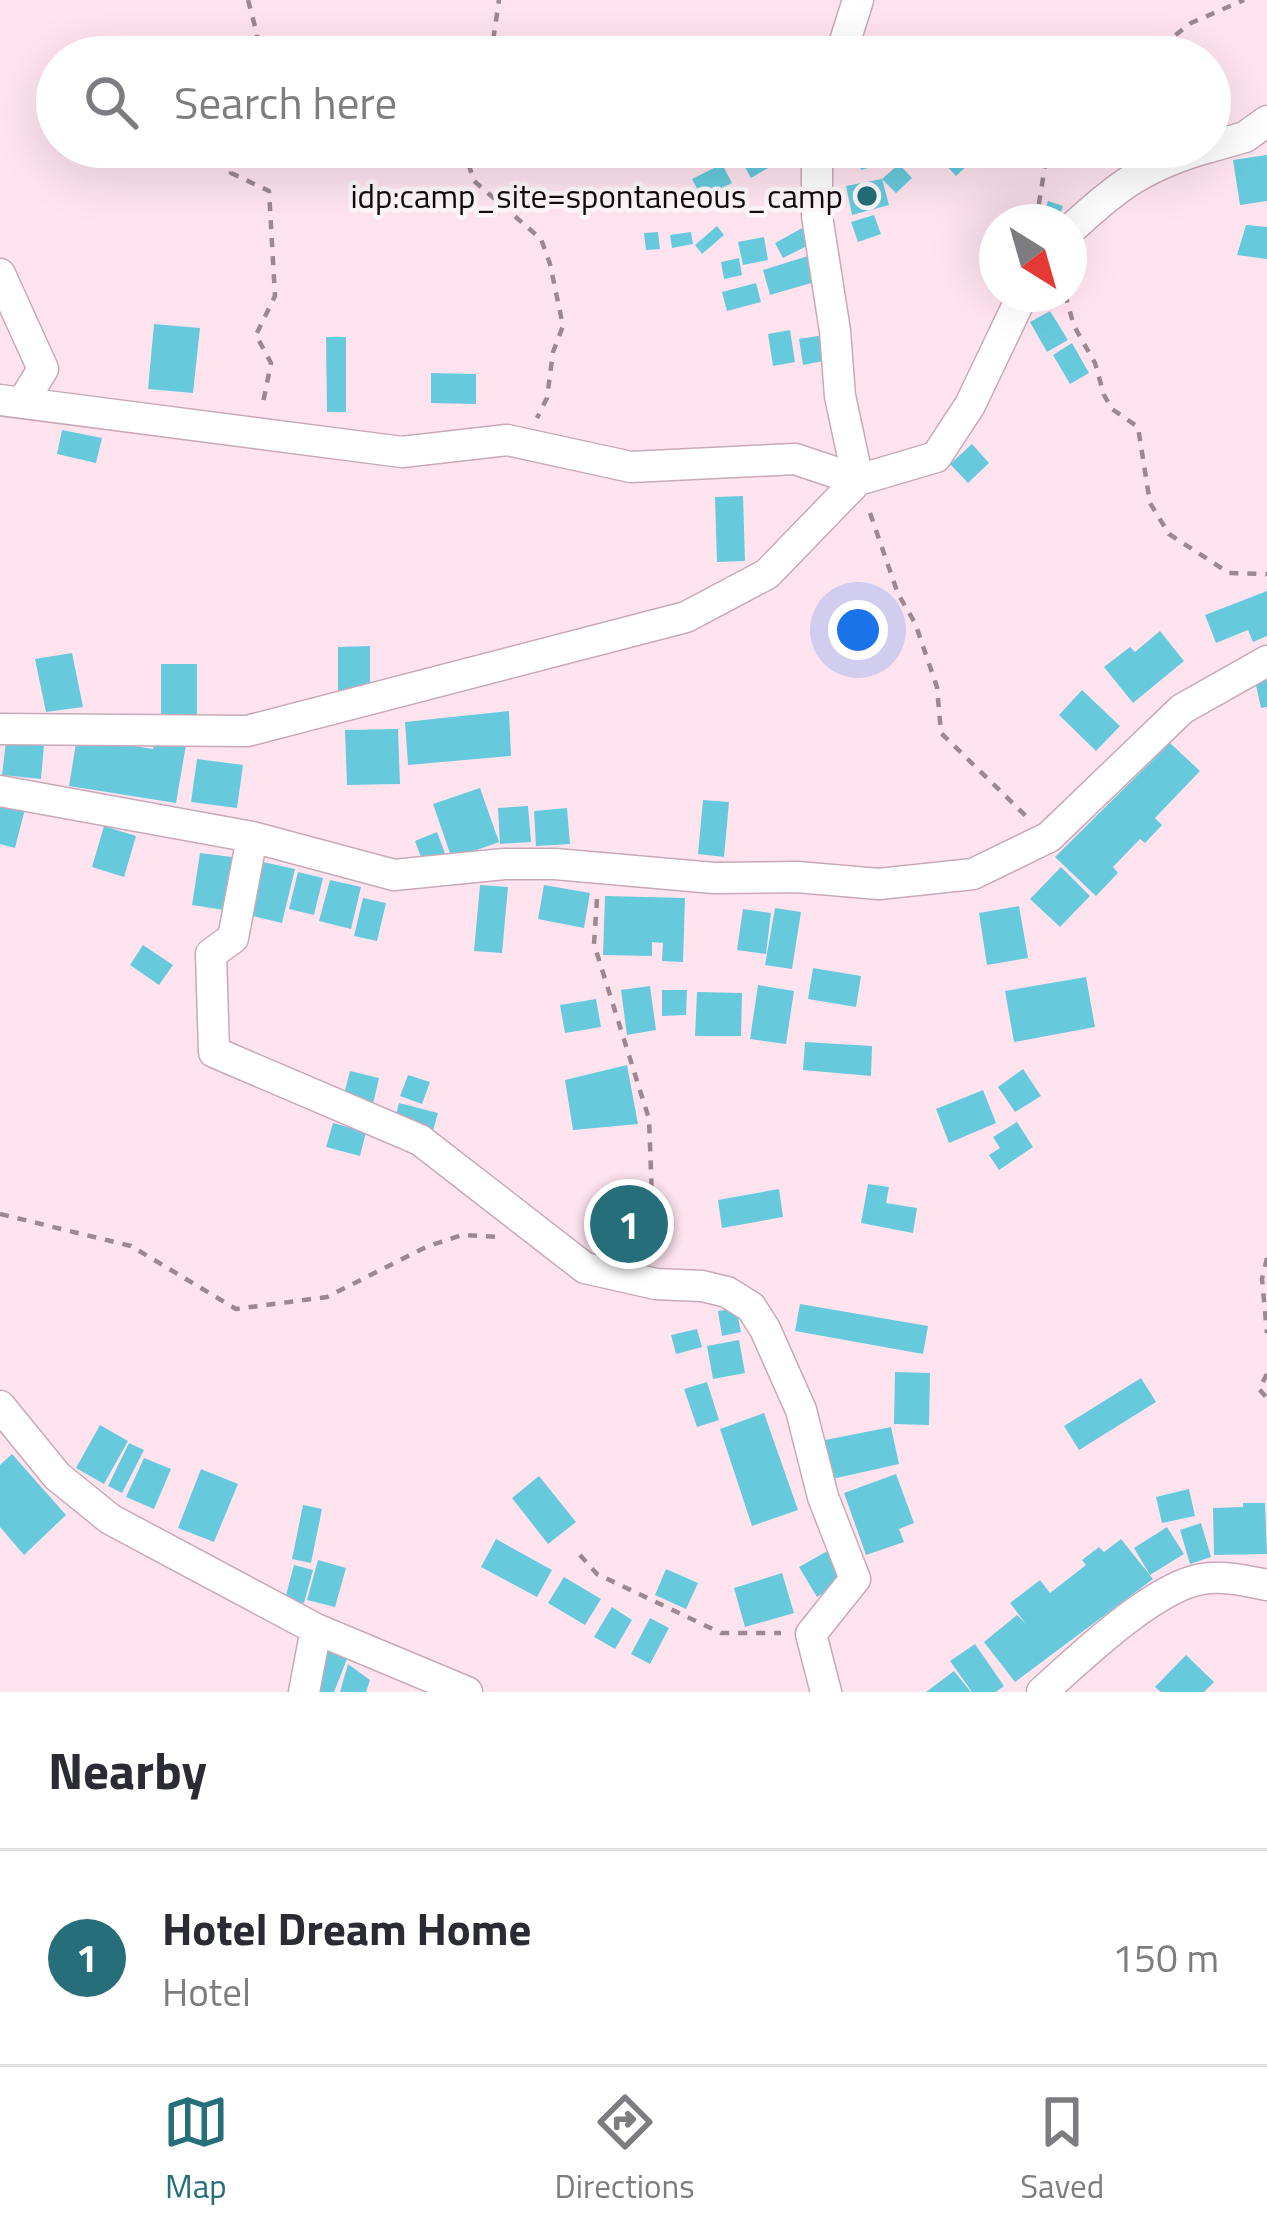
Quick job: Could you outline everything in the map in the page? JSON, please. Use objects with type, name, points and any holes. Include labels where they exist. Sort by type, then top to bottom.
[{"type":"street","points":[[847,36],[858,0]]},
{"type":"street","points":[[1231,141],[1267,121]]},
{"type":"street","points":[[817,168],[818,216],[840,396],[858,479]]},
{"type":"street","points":[[1087,214],[1115,187],[1151,168]]},
{"type":"street","points":[[0,274],[44,369],[12,400]]},
{"type":"street","points":[[0,729],[248,731],[686,617],[766,574],[858,479],[936,457],[970,405],[1014,312]]},
{"type":"street","points":[[12,400],[402,452],[507,440],[631,467],[795,459],[858,479]]},
{"type":"street","points":[[0,791],[252,837],[394,875],[555,864],[879,884],[973,874],[1049,837],[1182,709],[1267,661]]},
{"type":"street","points":[[252,837],[233,938],[211,954],[214,1052],[420,1140],[585,1268],[656,1284],[715,1289],[751,1307],[801,1410],[823,1497],[855,1579],[811,1634],[826,1692]]},
{"type":"street","points":[[0,1406],[57,1476],[110,1520],[316,1629],[467,1692]]},
{"type":"street","points":[[1042,1692],[1168,1591],[1202,1578],[1267,1585]]},
{"type":"street","points":[[304,1692],[316,1629]]},
{"type":"path","points":[[248,0],[257,36]]},
{"type":"path","points":[[494,36],[500,0]]},
{"type":"path","points":[[1175,36],[1191,23],[1244,0]]},
{"type":"path","points":[[235,168],[231,172],[269,190],[275,296],[256,334],[271,363],[258,432]]},
{"type":"path","points":[[470,168],[474,181],[542,239],[563,326],[553,352],[547,398],[533,424],[507,440]]},
{"type":"path","points":[[1039,204],[1045,168]]},
{"type":"path","points":[[1070,312],[1112,409],[1138,428],[1150,503],[1169,533],[1228,573],[1267,574]]},
{"type":"path","points":[[858,479],[898,595],[916,623],[937,687],[941,734],[1049,837]]},
{"type":"path","points":[[598,869],[594,944],[649,1119],[656,1284]]},
{"type":"path","points":[[0,1214],[131,1246],[236,1309],[327,1297],[426,1247],[462,1235],[545,1238]]},
{"type":"path","points":[[1267,1258],[1262,1279],[1267,1333]]},
{"type":"path","points":[[1267,1374],[1259,1389],[1267,1398]]},
{"type":"path","points":[[580,1556],[597,1574],[721,1633],[811,1634]]},
{"type":"building","points":[[1267,155],[1267,201],[1240,205],[1233,160]]},
{"type":"building","points":[[724,168],[732,183],[702,198],[692,179]]},
{"type":"building","points":[[746,168],[768,168],[751,178]]},
{"type":"building","points":[[894,168],[903,168],[912,178],[896,193],[882,179]]},
{"type":"building","name":"idp:camp_site=spontaneous_camp","points":[[882,179],[889,205],[852,215],[846,186]]},
{"type":"building","points":[[874,215],[881,234],[858,242],[851,222]]},
{"type":"building","points":[[1246,225],[1267,227],[1267,259],[1237,255]]},
{"type":"building","points":[[717,226],[724,235],[702,254],[695,245]]},
{"type":"building","points":[[806,226],[815,242],[783,258],[775,243]]},
{"type":"building","points":[[658,232],[660,249],[646,250],[644,233]]},
{"type":"building","points":[[691,232],[693,244],[672,248],[670,235]]},
{"type":"building","points":[[764,237],[768,260],[743,265],[738,242]]},
{"type":"building","points":[[811,255],[818,281],[770,295],[763,270]]},
{"type":"building","points":[[739,258],[742,275],[724,279],[721,262]]},
{"type":"building","points":[[756,283],[761,302],[727,311],[722,292]]},
{"type":"building","points":[[1051,312],[1068,340],[1047,352],[1030,322]]},
{"type":"building","points":[[154,324],[200,328],[193,393],[148,389]]},
{"type":"building","points":[[790,330],[795,362],[773,366],[768,334]]},
{"type":"building","points":[[824,335],[828,360],[803,365],[799,339]]},
{"type":"building","points":[[326,337],[346,337],[346,412],[327,412]]},
{"type":"building","points":[[1072,343],[1089,373],[1070,384],[1053,355]]},
{"type":"building","points":[[431,373],[476,374],[476,404],[431,403]]},
{"type":"building","points":[[62,430],[102,438],[96,463],[57,454]]},
{"type":"building","points":[[972,444],[989,463],[968,483],[950,464]]},
{"type":"building","points":[[743,496],[745,561],[717,562],[715,497]]},
{"type":"building","points":[[1267,591],[1267,636],[1253,642],[1248,630],[1216,643],[1205,615]]},
{"type":"building","points":[[1160,631],[1184,661],[1133,703],[1104,667],[1130,647],[1135,652]]},
{"type":"building","points":[[370,646],[370,692],[338,692],[338,647]]},
{"type":"building","points":[[72,653],[83,707],[46,712],[35,659]]},
{"type":"building","points":[[161,664],[197,664],[197,716],[161,716]]},
{"type":"building","points":[[1267,678],[1267,707],[1261,708],[1255,681]]},
{"type":"building","points":[[1082,690],[1120,726],[1096,751],[1059,715]]},
{"type":"building","points":[[509,711],[511,756],[408,765],[405,722]]},
{"type":"building","points":[[398,729],[400,784],[347,785],[345,730]]},
{"type":"building","points":[[77,737],[153,749],[154,740],[186,745],[176,803],[69,786]]},
{"type":"building","points":[[6,741],[44,745],[41,779],[2,775]]},
{"type":"building","points":[[1170,743],[1200,771],[1155,818],[1162,825],[1145,843],[1140,839],[1113,867],[1118,873],[1096,896],[1055,857]]},
{"type":"building","points":[[197,759],[243,765],[237,808],[191,802]]},
{"type":"building","points":[[480,788],[499,842],[452,859],[433,804]]},
{"type":"building","points":[[703,800],[729,802],[724,857],[698,854]]},
{"type":"building","points":[[0,802],[25,809],[15,848],[0,844]]},
{"type":"building","points":[[528,806],[531,842],[500,844],[498,808]]},
{"type":"building","points":[[567,808],[570,844],[536,846],[534,811]]},
{"type":"building","points":[[104,826],[136,836],[124,877],[92,867]]},
{"type":"building","points":[[437,832],[446,856],[424,865],[415,841]]},
{"type":"building","points":[[200,853],[232,857],[224,910],[192,905]]},
{"type":"building","points":[[258,861],[295,869],[282,923],[245,914]]},
{"type":"building","points":[[1061,867],[1090,896],[1060,927],[1030,899]]},
{"type":"building","points":[[298,872],[323,878],[314,915],[289,909]]},
{"type":"building","points":[[330,880],[361,887],[351,929],[319,921]]},
{"type":"building","points":[[480,885],[508,887],[502,953],[474,951]]},
{"type":"building","points":[[544,885],[590,893],[584,928],[538,919]]},
{"type":"building","points":[[605,896],[685,898],[683,962],[662,961],[663,943],[652,942],[652,956],[603,955]]},
{"type":"building","points":[[363,898],[386,903],[377,941],[354,936]]},
{"type":"building","points":[[1019,906],[1028,958],[987,965],[979,913]]},
{"type":"building","points":[[775,908],[801,912],[792,969],[765,965]]},
{"type":"building","points":[[743,909],[771,913],[766,954],[737,950]]},
{"type":"building","points":[[143,945],[173,965],[159,985],[130,965]]},
{"type":"building","points":[[813,968],[861,976],[856,1007],[808,999]]},
{"type":"building","points":[[1086,977],[1095,1027],[1014,1042],[1005,991]]},
{"type":"building","points":[[758,985],[794,991],[786,1044],[750,1039]]},
{"type":"building","points":[[650,986],[656,1030],[627,1035],[621,990]]},
{"type":"building","points":[[662,990],[687,990],[686,1015],[662,1016]]},
{"type":"building","points":[[697,992],[742,993],[741,1036],[695,1036]]},
{"type":"building","points":[[596,999],[601,1027],[565,1033],[560,1005]]},
{"type":"building","points":[[805,1042],[872,1046],[871,1076],[803,1070]]},
{"type":"building","points":[[627,1065],[638,1124],[573,1130],[565,1080]]},
{"type":"building","points":[[1023,1069],[1041,1096],[1015,1112],[998,1087]]},
{"type":"building","points":[[350,1071],[379,1078],[372,1109],[342,1102]]},
{"type":"building","points":[[408,1075],[430,1082],[422,1104],[400,1096]]},
{"type":"building","points":[[983,1090],[996,1123],[949,1143],[936,1109]]},
{"type":"building","points":[[399,1103],[438,1113],[432,1134],[394,1123]]},
{"type":"building","points":[[1017,1122],[1033,1147],[999,1170],[989,1155],[1000,1148],[993,1137]]},
{"type":"building","points":[[333,1123],[366,1132],[360,1156],[326,1147]]},
{"type":"building","points":[[868,1184],[889,1187],[886,1203],[917,1208],[913,1233],[861,1223]]},
{"type":"building","points":[[638,1186],[638,1257],[614,1257],[614,1187]]},
{"type":"building","points":[[779,1189],[783,1217],[722,1228],[718,1200]]},
{"type":"building","points":[[800,1304],[928,1326],[923,1354],[795,1331]]},
{"type":"building","points":[[736,1308],[741,1332],[722,1336],[718,1311]]},
{"type":"building","points":[[697,1329],[702,1347],[676,1354],[671,1335]]},
{"type":"building","points":[[739,1340],[745,1373],[713,1379],[707,1346]]},
{"type":"building","points":[[895,1372],[930,1373],[929,1425],[894,1424]]},
{"type":"building","points":[[1141,1378],[1156,1402],[1079,1450],[1064,1426]]},
{"type":"building","points":[[707,1382],[719,1420],[697,1427],[684,1389]]},
{"type":"building","points":[[764,1413],[798,1510],[752,1526],[720,1429]]},
{"type":"building","points":[[100,1425],[128,1441],[104,1484],[76,1468]]},
{"type":"building","points":[[891,1427],[899,1464],[832,1479],[825,1440]]},
{"type":"building","points":[[129,1443],[144,1450],[122,1493],[108,1486]]},
{"type":"building","points":[[12,1454],[66,1515],[24,1555],[0,1527],[0,1465]]},
{"type":"building","points":[[144,1458],[171,1469],[154,1509],[126,1497]]},
{"type":"building","points":[[201,1469],[238,1484],[214,1542],[178,1528]]},
{"type":"building","points":[[896,1474],[914,1523],[899,1529],[904,1542],[866,1555],[844,1493]]},
{"type":"building","points":[[539,1476],[576,1522],[548,1544],[512,1498]]},
{"type":"building","points":[[1189,1489],[1195,1516],[1162,1523],[1156,1497]]},
{"type":"building","points":[[1243,1503],[1265,1503],[1267,1554],[1214,1555],[1213,1508],[1243,1507]]},
{"type":"building","points":[[303,1505],[322,1509],[311,1563],[292,1559]]},
{"type":"building","points":[[1201,1523],[1211,1557],[1190,1564],[1180,1530]]},
{"type":"building","points":[[1167,1527],[1184,1554],[1150,1575],[1134,1548]]},
{"type":"building","points":[[496,1539],[552,1570],[537,1597],[481,1567]]},
{"type":"building","points":[[1121,1539],[1153,1579],[1015,1682],[984,1642],[1017,1615],[1026,1624],[1010,1603],[1040,1580],[1050,1593],[1086,1565],[1082,1560],[1099,1547],[1104,1552]]},
{"type":"building","points":[[831,1549],[849,1578],[817,1597],[799,1567]]},
{"type":"building","points":[[318,1560],[346,1568],[335,1607],[307,1600]]},
{"type":"building","points":[[294,1565],[313,1570],[304,1603],[285,1599]]},
{"type":"building","points":[[666,1569],[698,1583],[686,1609],[655,1595]]},
{"type":"building","points":[[782,1573],[794,1613],[745,1627],[734,1588]]},
{"type":"building","points":[[564,1577],[601,1599],[585,1625],[548,1603]]},
{"type":"building","points":[[612,1607],[632,1620],[615,1649],[594,1637]]},
{"type":"building","points":[[650,1618],[669,1628],[650,1664],[631,1654]]},
{"type":"building","points":[[975,1644],[1004,1686],[996,1692],[972,1692],[950,1661]]},
{"type":"building","points":[[326,1651],[347,1659],[334,1692],[313,1692]]},
{"type":"building","points":[[1186,1655],[1214,1682],[1204,1692],[1161,1692],[1155,1687]]},
{"type":"building","points":[[348,1664],[370,1680],[366,1692],[340,1692]]},
{"type":"building","points":[[954,1671],[971,1692],[926,1692]]},
{"type":"place","name":"idp:camp_site=spontaneous_camp","points":[[867,196]]},
{"type":"place","name":"Hotel Dream Home","points":[[629,1224]]}]
